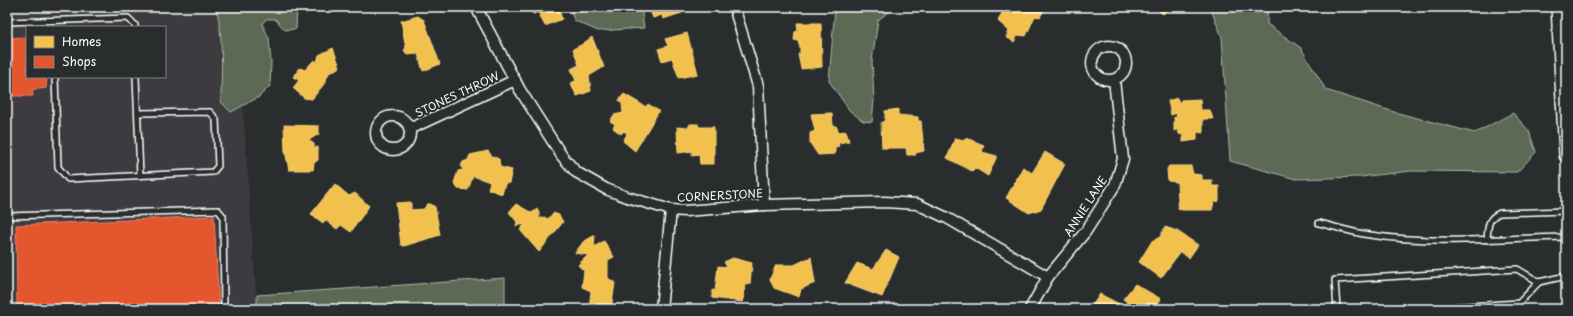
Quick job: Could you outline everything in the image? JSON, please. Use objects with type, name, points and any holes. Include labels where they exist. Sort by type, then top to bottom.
[{"type":"street","name":"CORNERSTONE","points":[[476,7],[515,80],[562,156],[576,172],[606,189],[626,197],[671,210],[686,211],[764,205],[885,202],[917,204],[947,218],[1048,278]]},
{"type":"street","points":[[734,7],[758,86],[764,205]]},
{"type":"street","points":[[1558,7],[1566,155]]},
{"type":"street","name":"STONES THROW","points":[[409,128],[515,80]]},
{"type":"street","name":"ANNIE LANE","points":[[1030,309],[1048,278],[1086,231],[1115,185],[1123,159],[1114,80]]},
{"type":"street","points":[[661,309],[671,210]]},
{"type":"lane","points":[[7,22],[128,18],[135,26]]},
{"type":"lane","points":[[53,21],[53,26]]},
{"type":"lane","points":[[55,78],[58,167],[68,178],[213,172],[218,166],[216,119],[210,112],[138,113]]},
{"type":"lane","points":[[136,78],[140,175]]},
{"type":"lane","points":[[7,216],[218,210],[223,216],[224,309]]},
{"type":"lane","points":[[1487,240],[1489,223],[1493,216],[1500,213],[1566,211]]},
{"type":"lane","points":[[1319,223],[1369,235],[1385,237],[1457,241],[1566,237]]},
{"type":"lane","points":[[1337,309],[1335,280],[1517,268],[1539,282]]},
{"type":"lane","points":[[1416,309],[1519,303],[1539,282],[1566,276]]},
{"type":"shaded area","points":[[7,7],[236,7],[257,309],[7,309]]},
{"type":"green space","points":[[216,7],[297,7],[296,29],[285,30],[275,19],[266,19],[262,24],[269,38],[271,63],[270,86],[259,97],[231,112],[221,102],[221,42],[219,18]]},
{"type":"green space","points":[[568,7],[641,7],[644,28],[598,31],[575,21]]},
{"type":"green space","points":[[835,7],[895,7],[878,20],[872,61],[874,100],[872,122],[863,121],[850,111],[829,81]]},
{"type":"green space","points":[[1210,7],[1268,7],[1267,24],[1301,48],[1326,90],[1394,112],[1475,133],[1513,113],[1529,131],[1536,152],[1517,172],[1411,171],[1360,177],[1296,179],[1230,161],[1222,37]]},
{"type":"green space","points":[[505,278],[505,309],[257,309],[257,295]]},
{"type":"building: Homes","points":[[529,7],[558,7],[562,19],[545,26],[538,12],[533,14]]},
{"type":"building: Homes","points":[[649,7],[681,7],[682,13],[663,19],[662,15],[653,18]]},
{"type":"building: Homes","points":[[1005,7],[1046,7],[1040,17],[1035,16],[1026,36],[1018,35],[1014,42],[1006,37],[1009,31],[998,21]]},
{"type":"building: Homes","points":[[1154,7],[1170,7],[1163,14]]},
{"type":"building: Homes","points":[[418,16],[424,20],[440,64],[423,71],[418,54],[407,55],[404,50],[406,48],[401,21]]},
{"type":"building: Homes","points":[[797,23],[821,23],[822,67],[801,69],[798,54],[800,54],[800,48],[798,41],[794,40],[795,32],[798,31]]},
{"type":"building: Homes","points":[[687,33],[698,74],[679,78],[672,58],[662,61],[658,49],[668,46],[665,39]]},
{"type":"building: Homes","points":[[592,37],[604,67],[589,76],[591,91],[577,96],[570,83],[576,81],[571,69],[579,65],[573,49]]},
{"type":"building: Homes","points":[[333,48],[340,67],[329,73],[324,84],[312,99],[304,98],[293,88],[299,80],[293,77],[300,68],[305,70],[314,60],[317,62],[319,55]]},
{"type":"building: Homes","points":[[624,94],[646,107],[648,104],[659,111],[635,151],[623,141],[627,134],[624,131],[621,134],[613,128],[615,124],[610,121],[614,115],[623,113],[622,104],[619,100]]},
{"type":"building: Homes","points":[[1177,98],[1180,104],[1181,100],[1200,99],[1201,110],[1210,110],[1213,119],[1203,119],[1203,133],[1197,132],[1197,140],[1183,142],[1183,135],[1179,134],[1178,129],[1174,131],[1174,117],[1176,118],[1177,113],[1171,115],[1168,101]]},
{"type":"building: Homes","points":[[898,109],[898,115],[918,117],[918,121],[921,121],[924,151],[915,153],[916,155],[907,155],[906,148],[882,148],[881,123],[885,120],[885,111]]},
{"type":"building: Homes","points":[[832,113],[833,126],[836,126],[839,132],[846,131],[849,141],[838,143],[839,146],[835,147],[835,154],[818,155],[810,143],[810,133],[815,131],[811,114]]},
{"type":"building: Homes","points":[[690,124],[698,124],[699,127],[714,127],[714,164],[700,164],[699,154],[692,155],[692,151],[678,153],[677,127],[688,128]]},
{"type":"building: Homes","points":[[284,125],[319,126],[319,134],[309,140],[314,144],[314,148],[318,147],[318,160],[314,163],[313,170],[289,170],[285,151]]},
{"type":"building: Homes","points":[[955,138],[964,140],[966,138],[984,145],[982,152],[997,156],[988,176],[975,168],[972,171],[947,158]]},
{"type":"building: Homes","points":[[488,151],[492,156],[499,159],[500,167],[512,170],[509,183],[505,184],[502,194],[488,189],[490,182],[473,176],[468,190],[458,189],[454,183],[458,171],[463,170],[461,166],[463,162],[468,160],[470,155]]},
{"type":"building: Homes","points":[[1045,152],[1065,164],[1041,209],[1029,213],[1006,198],[1023,167],[1032,173]]},
{"type":"building: Homes","points":[[1169,166],[1191,166],[1193,174],[1202,175],[1202,180],[1212,180],[1212,186],[1219,186],[1219,201],[1214,202],[1212,210],[1182,210],[1178,208],[1177,182],[1168,181],[1167,169]]},
{"type":"building: Homes","points":[[335,184],[349,196],[355,193],[369,206],[351,232],[341,225],[337,229],[325,220],[323,223],[311,214]]},
{"type":"building: Homes","points":[[411,202],[411,210],[424,209],[427,204],[431,204],[435,207],[440,235],[404,246],[401,245],[396,203]]},
{"type":"building: Homes","points":[[516,204],[532,213],[537,209],[539,219],[544,217],[548,219],[553,213],[559,215],[563,222],[539,252],[520,230],[525,224],[516,226],[517,222],[509,212]]},
{"type":"building: Homes","points":[[1165,227],[1177,231],[1198,245],[1189,258],[1180,252],[1161,278],[1139,262],[1152,241],[1160,237]]},
{"type":"building: Homes","points":[[595,235],[594,247],[604,241],[614,257],[608,260],[608,278],[615,283],[611,309],[589,309],[591,291],[582,287],[584,271],[578,265],[588,255],[575,253],[583,242]]},
{"type":"building: Homes","points":[[886,250],[899,257],[882,297],[845,283],[857,263],[873,269]]},
{"type":"building: Homes","points":[[811,257],[815,283],[801,289],[799,297],[774,288],[770,279],[776,265],[794,265]]},
{"type":"building: Homes","points":[[733,258],[752,263],[750,284],[745,285],[743,302],[712,298],[712,290],[715,291],[718,266],[727,267],[724,262]]},
{"type":"building: Homes","points":[[1135,284],[1161,299],[1155,309],[1096,309],[1092,306],[1100,294],[1125,307],[1127,302],[1123,299]]},
{"type":"building: Shops","points":[[26,37],[26,78],[47,78],[46,88],[32,90],[33,96],[7,96],[7,38]]},
{"type":"building: Shops","points":[[214,216],[219,309],[17,309],[16,225]]}]
